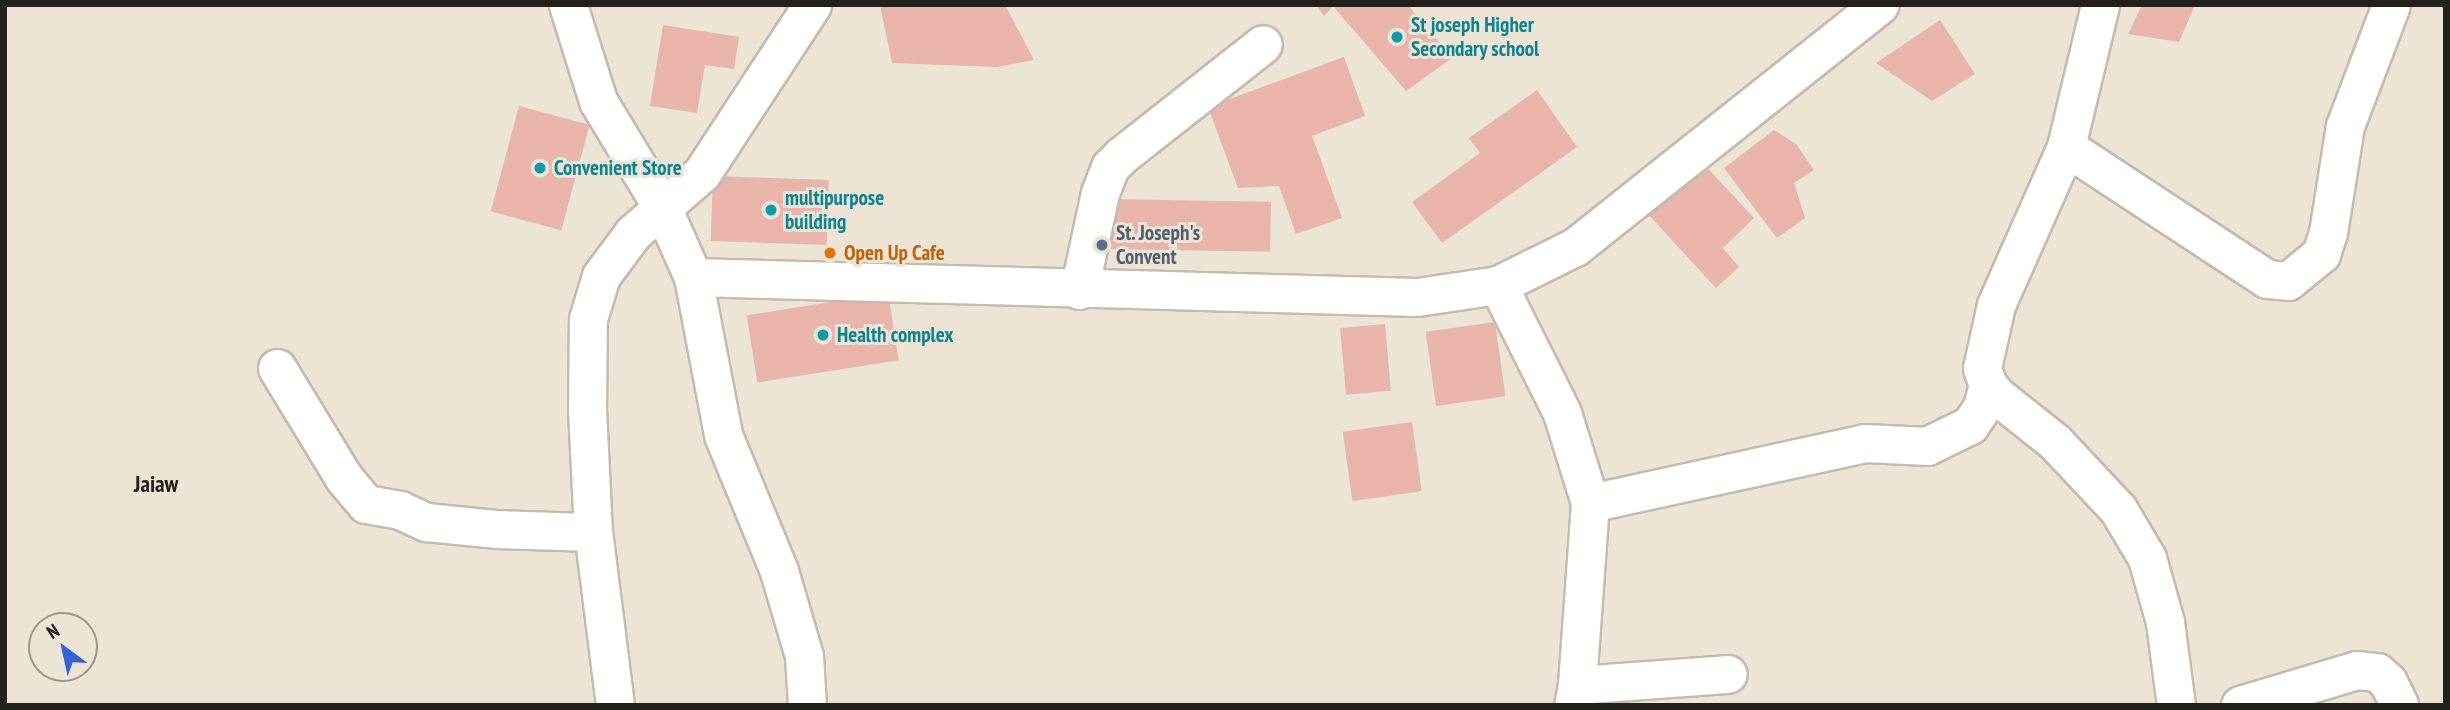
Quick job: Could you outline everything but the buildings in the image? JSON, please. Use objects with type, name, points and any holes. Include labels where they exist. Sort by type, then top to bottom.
[{"type":"street","points":[[568,5],[598,101],[662,207],[693,277],[723,435],[779,571],[804,656],[807,705]]},
{"type":"street","points":[[615,705],[593,532],[587,409],[588,319],[601,276],[633,233],[702,173],[812,5]]},
{"type":"street","points":[[693,277],[1417,298],[1498,285],[1575,247],[1879,5]]},
{"type":"street","points":[[1590,503],[1865,443],[1927,446],[1970,425],[1982,407],[1987,385],[1982,368],[1996,305],[2066,147],[2100,5]]},
{"type":"street","points":[[2066,147],[2267,279],[2288,281],[2321,254],[2328,233],[2345,126],[2391,5]]},
{"type":"street","points":[[1079,290],[1100,193],[1110,167],[1263,44]]},
{"type":"street","points":[[1498,285],[1562,412],[1590,503],[1575,695],[1728,674]]},
{"type":"street","points":[[277,368],[344,478],[366,504],[400,510],[426,522],[496,529],[593,532]]},
{"type":"street","points":[[1987,385],[2055,442],[2118,509],[2147,558],[2165,622],[2176,705]]},
{"type":"street","points":[[2240,705],[2357,670],[2377,672],[2388,682],[2399,705]]},
{"type":"place","name":"St joseph Higher Secondary school","points":[[1397,37]]},
{"type":"place","name":"Convenient Store","points":[[540,168]]},
{"type":"place","name":"multipurpose building","points":[[771,210]]},
{"type":"place","name":"St. Joseph's Convent","points":[[1102,245]]},
{"type":"place","name":"Open Up Cafe","points":[[830,253]]},
{"type":"place","name":"Health complex","points":[[823,335]]},
{"type":"district","name":"Jaiaw","points":[[156,484]]}]
